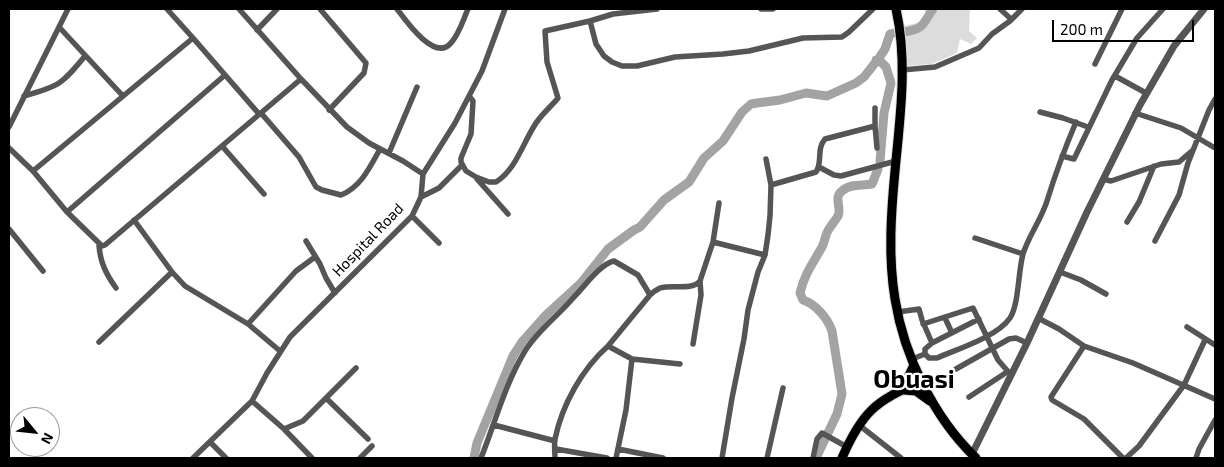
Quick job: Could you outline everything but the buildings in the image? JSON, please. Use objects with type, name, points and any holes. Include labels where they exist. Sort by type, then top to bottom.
[{"type":"main road","points":[[896,9],[900,30],[902,70],[890,247],[893,285],[898,312],[921,382],[934,404],[974,456]]},
{"type":"main road","points":[[901,389],[913,362]]},
{"type":"main road","points":[[842,458],[859,425],[875,406],[886,397],[901,389],[921,382]]},
{"type":"main road","points":[[901,389],[916,392],[934,404]]},
{"type":"street","points":[[9,127],[68,9]]},
{"type":"street","points":[[167,9],[299,157],[316,187],[341,195],[355,187],[370,168],[380,149]]},
{"type":"street","points":[[239,9],[301,79],[347,127],[423,174],[437,153],[482,71],[505,9]]},
{"type":"street","points":[[257,30],[277,9]]},
{"type":"street","points":[[320,9],[367,66],[364,74],[330,110]]},
{"type":"street","points":[[397,9],[426,42],[439,50],[451,44],[468,9]]},
{"type":"street","points":[[469,96],[473,104],[472,134],[461,158],[462,165],[466,171],[476,177],[489,182],[496,182],[501,179],[514,163],[539,118],[558,98],[547,62],[545,31],[613,14],[657,9]]},
{"type":"street","points":[[761,9],[773,9]]},
{"type":"street","points":[[590,21],[596,44],[604,56],[622,66],[637,66],[675,57],[749,51],[803,38],[842,36],[854,29],[873,9]]},
{"type":"street","points":[[1000,9],[1011,19]]},
{"type":"street","points":[[902,70],[935,68],[959,58],[980,47],[994,32],[1022,9]]},
{"type":"street","points":[[1095,64],[1122,9]]},
{"type":"street","points":[[1062,156],[1074,159],[1108,86],[1137,38],[1163,9]]},
{"type":"street","points":[[974,456],[1009,373],[1027,343],[1146,93],[1174,46],[1204,9]]},
{"type":"street","points":[[59,27],[122,95]]},
{"type":"street","points":[[33,171],[192,38]]},
{"type":"street","points":[[24,96],[53,88],[60,84],[85,56]]},
{"type":"street","points":[[67,212],[225,75]]},
{"type":"street","points":[[1115,76],[1146,93]]},
{"type":"street","points":[[99,245],[106,245],[301,79]]},
{"type":"street","points":[[389,153],[417,87]]},
{"type":"street","points":[[1155,241],[1179,195],[1194,148],[1215,99]]},
{"type":"street","points":[[875,108],[877,148]]},
{"type":"street","points":[[1040,112],[1088,127]]},
{"type":"street","points":[[1136,113],[1177,126],[1215,148]]},
{"type":"street","points":[[925,354],[931,359],[937,358],[998,330],[1010,317],[1024,254],[1047,201],[1076,122]]},
{"type":"street","points":[[771,185],[816,172],[819,168],[820,149],[824,139],[875,126]]},
{"type":"street","points":[[222,146],[264,194]]},
{"type":"street","points":[[9,148],[33,171],[67,212],[99,245],[106,274],[116,288]]},
{"type":"street","points":[[1103,180],[1114,180],[1154,166],[1179,162],[1194,148]]},
{"type":"street","points":[[722,458],[749,304],[764,255],[770,216],[771,185],[766,159]]},
{"type":"street","points":[[819,168],[840,176],[896,161]]},
{"type":"street","points":[[421,197],[439,188],[462,165]]},
{"type":"street","points":[[1127,222],[1139,202],[1154,166]]},
{"type":"street","name":"Hospital Road","points":[[193,458],[252,401],[290,337],[412,216],[421,197],[423,174]]},
{"type":"street","points":[[476,177],[508,214]]},
{"type":"street","points":[[693,344],[701,295],[700,281],[713,242],[719,203]]},
{"type":"street","points":[[412,216],[439,243]]},
{"type":"street","points":[[134,220],[172,272],[185,286],[248,324],[280,351]]},
{"type":"street","points":[[9,229],[43,271]]},
{"type":"street","points":[[974,238],[1024,254]]},
{"type":"street","points":[[306,241],[335,292]]},
{"type":"street","points":[[713,242],[764,255]]},
{"type":"street","points":[[248,324],[296,271],[315,257]]},
{"type":"street","points":[[481,458],[508,385],[525,351],[544,325],[568,304],[603,267],[610,262],[616,262],[638,276],[650,295]]},
{"type":"street","points":[[99,342],[172,272]]},
{"type":"street","points":[[1060,272],[1081,280],[1106,294]]},
{"type":"street","points":[[555,458],[555,440],[566,404],[590,365],[650,295],[662,288],[692,286],[700,281]]},
{"type":"street","points":[[923,324],[973,308],[998,360],[1009,373]]},
{"type":"street","points":[[898,312],[919,309],[923,324],[932,343]]},
{"type":"street","points":[[945,318],[952,333]]},
{"type":"street","points":[[1038,318],[1059,329],[1084,346],[1133,363],[1215,399]]},
{"type":"street","points":[[913,362],[925,354],[925,349],[932,343],[979,319]]},
{"type":"street","points":[[1188,327],[1215,345]]},
{"type":"street","points":[[956,369],[1013,338],[1027,343]]},
{"type":"street","points":[[1084,346],[1051,397],[1084,419],[1125,458],[1139,446],[1184,384],[1205,340]]},
{"type":"street","points":[[608,346],[632,359],[680,364]]},
{"type":"street","points":[[616,458],[632,359]]},
{"type":"street","points":[[284,429],[303,421],[356,368]]},
{"type":"street","points":[[969,397],[1009,373]]},
{"type":"street","points":[[767,458],[783,388]]},
{"type":"street","points":[[326,398],[368,439]]},
{"type":"street","points":[[252,401],[284,429],[312,458]]},
{"type":"street","points":[[1196,458],[1215,420]]},
{"type":"street","points":[[494,425],[555,440]]},
{"type":"street","points":[[859,425],[901,458]]},
{"type":"street","points":[[813,458],[817,439],[822,434],[847,447]]},
{"type":"street","points":[[210,442],[226,458]]},
{"type":"street","points":[[360,458],[372,446]]},
{"type":"street","points":[[556,449],[607,458]]},
{"type":"street","points":[[618,449],[663,458]]},
{"type":"shaded area","points":[[924,9],[970,9],[969,31],[977,38],[971,44],[960,39],[957,53],[932,64],[905,66],[903,26],[922,22],[926,15]]},
{"type":"waterway","points":[[904,32],[920,27],[933,9]]},
{"type":"waterway","points":[[474,458],[477,443],[513,356],[522,342],[546,315],[581,283],[608,249],[640,227],[664,200],[689,182],[704,158],[723,141],[742,112],[751,104],[780,100],[806,93],[827,96],[856,83],[864,77],[879,58],[885,49],[890,34],[894,33]]},
{"type":"waterway","points":[[876,60],[886,67],[891,83],[884,113],[880,161]]},
{"type":"waterway","points":[[816,458],[837,414],[842,394],[830,326],[817,308],[803,300],[800,293],[806,275],[823,245],[828,231],[838,216],[839,194],[845,188],[872,184],[878,169]]},
{"type":"district","name":"Obuasi","points":[[914,380]]}]
